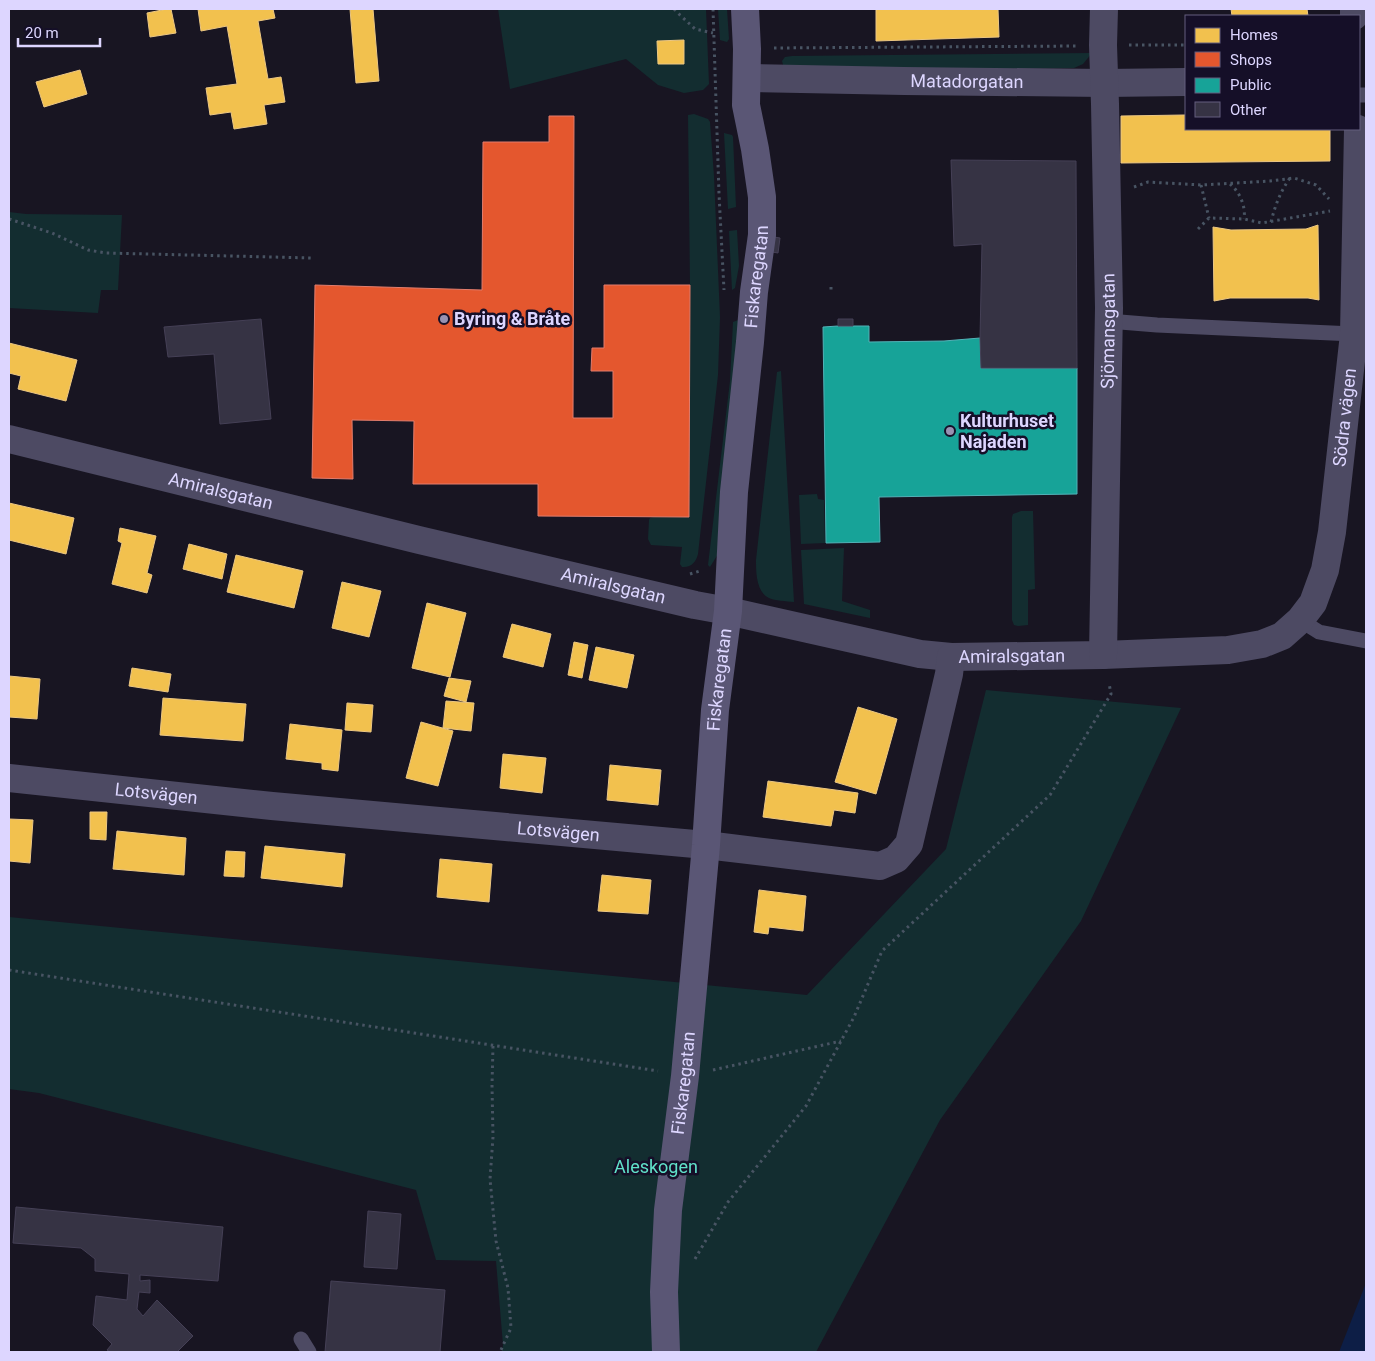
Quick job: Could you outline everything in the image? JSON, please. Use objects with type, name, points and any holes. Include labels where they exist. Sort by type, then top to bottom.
[{"type":"street","name":"Fiskaregatan","points":[[666,1352],[664,1292],[668,1210],[685,1076],[706,845],[715,710],[728,611],[734,492],[754,292],[762,235],[762,197],[746,105],[747,49],[745,9]]},
{"type":"street","name":"Sjömansgatan","points":[[1103,655],[1108,321],[1104,9]]},
{"type":"street","name":"Matadorgatan","points":[[747,78],[1105,83],[1185,82]]},
{"type":"street","name":"Södra vägen","points":[[1228,650],[1262,644],[1282,636],[1300,620],[1313,603],[1325,570],[1332,532],[1354,334],[1360,303],[1358,130]]},
{"type":"street","name":"Amiralsgatan","points":[[9,439],[419,540],[695,605],[920,654],[952,657],[1103,655],[1228,650]]},
{"type":"street","name":"Lotsvägen","points":[[9,778],[282,807],[706,845],[880,866],[896,858],[909,844],[950,674],[952,657]]},
{"type":"lane","points":[[1108,321],[1354,334]]},
{"type":"lane","points":[[1300,620],[1319,632],[1366,641]]},
{"type":"path","points":[[674,9],[696,28],[713,33]]},
{"type":"path","points":[[713,9],[724,291]]},
{"type":"path","points":[[1125,45],[1185,45]]},
{"type":"path","points":[[767,48],[1080,46]]},
{"type":"path","points":[[1271,222],[1275,206],[1290,178]]},
{"type":"path","points":[[1107,196],[1148,182],[1201,185],[1294,178],[1316,185],[1332,203]]},
{"type":"path","points":[[1230,184],[1237,190],[1245,212],[1244,219]]},
{"type":"path","points":[[1201,185],[1209,218]]},
{"type":"path","points":[[1198,229],[1209,218],[1244,219],[1262,223],[1338,209]]},
{"type":"path","points":[[9,219],[52,233],[88,250],[106,253],[313,258]]},
{"type":"path","points":[[831,287],[831,292]]},
{"type":"path","points":[[695,605],[701,562]]},
{"type":"path","points":[[695,1260],[728,1202],[806,1106],[854,1017],[882,951],[1050,795],[1111,694],[1103,655]]},
{"type":"path","points":[[9,970],[685,1076],[841,1041]]},
{"type":"path","points":[[493,1046],[493,1137],[490,1179],[496,1241],[508,1288],[511,1328],[500,1352]]},
{"type":"path","points":[[655,1080],[656,1070]]},
{"type":"green space","points":[[498,9],[706,9],[709,84],[703,90],[684,93],[658,85],[626,59],[510,89]]},
{"type":"green space","points":[[718,9],[727,9],[729,39],[727,42],[720,40]]},
{"type":"green space","points":[[1092,53],[1083,64],[1074,68],[930,70],[784,68],[782,61],[785,57],[792,56]]},
{"type":"green space","points":[[694,114],[708,119],[710,122],[720,317],[718,375],[698,554],[693,564],[688,567],[682,567],[680,564],[682,547],[651,545],[648,539],[650,518],[689,517],[690,285],[688,115]]},
{"type":"green space","points":[[724,133],[733,137],[736,207],[728,209]]},
{"type":"green space","points":[[9,212],[26,214],[122,215],[118,290],[101,290],[98,313],[9,308]]},
{"type":"green space","points":[[737,230],[739,266],[735,288],[732,290],[729,231]]},
{"type":"green space","points":[[741,319],[718,554],[710,567],[708,565],[730,381],[733,322]]},
{"type":"green space","points":[[781,371],[794,602],[774,600],[765,595],[759,587],[756,570],[777,372]]},
{"type":"green space","points":[[817,494],[818,499],[824,500],[825,543],[801,544],[799,495]]},
{"type":"green space","points":[[1021,511],[1033,511],[1035,589],[1028,590],[1028,625],[1018,626],[1014,625],[1012,620],[1012,517],[1013,514]]},
{"type":"green space","points":[[844,548],[842,601],[870,610],[870,618],[804,604],[801,550]]},
{"type":"green space","name":"Aleskogen","points":[[986,690],[1181,708],[1081,921],[940,1120],[816,1352],[502,1352],[496,1261],[436,1260],[416,1190],[39,1093],[9,1089],[9,917],[807,995],[946,849]]},
{"type":"water","points":[[1366,1283],[1366,1352],[1339,1352]]},
{"type":"building: Homes","points":[[171,9],[176,33],[150,37],[147,13]]},
{"type":"building: Homes","points":[[198,9],[273,9],[275,18],[258,21],[268,79],[281,77],[285,102],[264,105],[267,124],[234,129],[231,112],[210,115],[206,88],[237,84],[227,26],[201,31]]},
{"type":"building: Homes","points":[[350,9],[373,9],[379,81],[356,83]]},
{"type":"building: Homes","points":[[876,9],[998,9],[999,37],[876,41]]},
{"type":"building: Homes","points":[[1231,9],[1307,9],[1308,15],[1232,15]]},
{"type":"building: Homes","points":[[684,40],[684,64],[658,64],[657,41]]},
{"type":"building: Homes","points":[[80,70],[87,94],[44,107],[36,82]]},
{"type":"building: Homes","points":[[1185,115],[1185,130],[1330,130],[1330,161],[1121,163],[1121,116]]},
{"type":"building: Homes","points":[[1318,225],[1319,300],[1308,298],[1230,298],[1214,301],[1213,227],[1231,230],[1306,229]]},
{"type":"building: Homes","points":[[9,343],[77,360],[66,401],[18,389],[21,376],[9,373]]},
{"type":"building: Homes","points":[[9,503],[74,518],[66,554],[9,540]]},
{"type":"building: Homes","points":[[120,528],[156,536],[147,573],[152,575],[147,593],[112,584],[122,543],[118,541]]},
{"type":"building: Homes","points":[[189,544],[227,554],[222,579],[183,569]]},
{"type":"building: Homes","points":[[236,555],[303,571],[294,608],[227,592]]},
{"type":"building: Homes","points":[[342,582],[381,591],[369,637],[332,628]]},
{"type":"building: Homes","points":[[427,603],[466,613],[450,677],[412,668]]},
{"type":"building: Homes","points":[[512,624],[551,634],[543,667],[503,657]]},
{"type":"building: Homes","points":[[574,642],[588,645],[582,678],[568,675]]},
{"type":"building: Homes","points":[[596,647],[634,655],[627,688],[589,680]]},
{"type":"building: Homes","points":[[132,668],[171,674],[168,692],[129,686]]},
{"type":"building: Homes","points":[[9,676],[40,679],[37,719],[9,717]]},
{"type":"building: Homes","points":[[449,678],[471,681],[466,702],[444,696]]},
{"type":"building: Homes","points":[[163,698],[246,704],[243,741],[160,735]]},
{"type":"building: Homes","points":[[446,701],[474,703],[471,731],[443,728]]},
{"type":"building: Homes","points":[[347,703],[373,705],[371,732],[345,730]]},
{"type":"building: Homes","points":[[858,707],[897,719],[876,794],[835,782]]},
{"type":"building: Homes","points":[[421,722],[453,731],[438,786],[406,778]]},
{"type":"building: Homes","points":[[290,724],[342,730],[338,771],[322,769],[322,763],[286,759]]},
{"type":"building: Homes","points":[[503,754],[546,758],[542,793],[500,788]]},
{"type":"building: Homes","points":[[610,765],[661,770],[658,805],[607,800]]},
{"type":"building: Homes","points":[[768,781],[858,793],[855,813],[834,810],[831,826],[763,817]]},
{"type":"building: Homes","points":[[90,812],[107,812],[106,840],[90,839]]},
{"type":"building: Homes","points":[[9,819],[33,820],[30,863],[9,861]]},
{"type":"building: Homes","points":[[117,831],[186,838],[184,875],[113,869]]},
{"type":"building: Homes","points":[[265,846],[345,854],[342,887],[261,878]]},
{"type":"building: Homes","points":[[226,851],[245,852],[244,877],[224,876]]},
{"type":"building: Homes","points":[[440,859],[492,864],[489,902],[437,897]]},
{"type":"building: Homes","points":[[602,875],[651,880],[648,914],[598,911]]},
{"type":"building: Homes","points":[[759,890],[806,896],[803,931],[769,927],[768,934],[754,932]]},
{"type":"building: Shops","name":"Byring & Bråte","points":[[549,116],[574,116],[573,418],[613,418],[613,371],[591,371],[592,348],[604,348],[604,285],[690,285],[689,517],[538,516],[538,484],[413,484],[414,421],[352,420],[353,479],[312,478],[315,285],[482,290],[483,142],[549,142]]},
{"type":"building: Public","name":"Kulturhuset Najaden","points":[[869,326],[869,342],[944,341],[980,338],[981,368],[1077,368],[1077,494],[879,497],[880,542],[826,543],[823,327]]},
{"type":"building: Other","points":[[951,160],[1076,161],[1077,368],[981,368],[982,244],[954,246]]},
{"type":"building: Other","points":[[774,237],[780,238],[778,253],[772,252]]},
{"type":"building: Other","points":[[261,319],[271,419],[220,424],[214,354],[168,357],[164,327]]},
{"type":"building: Other","points":[[838,319],[853,319],[853,326],[838,326]]},
{"type":"building: Other","points":[[16,1207],[223,1227],[218,1281],[140,1275],[140,1281],[150,1280],[150,1293],[139,1292],[137,1309],[143,1316],[157,1300],[193,1336],[177,1352],[110,1352],[107,1350],[112,1344],[93,1325],[96,1296],[127,1300],[129,1274],[95,1271],[95,1259],[81,1248],[13,1243]]},
{"type":"building: Other","points":[[368,1211],[401,1214],[397,1269],[364,1267]]},
{"type":"building: Other","points":[[331,1281],[445,1290],[440,1352],[325,1352]]},
{"type":"place","name":"Byring & Bråte","points":[[444,319]]},
{"type":"place","name":"Kulturhuset Najaden","points":[[950,431]]}]
